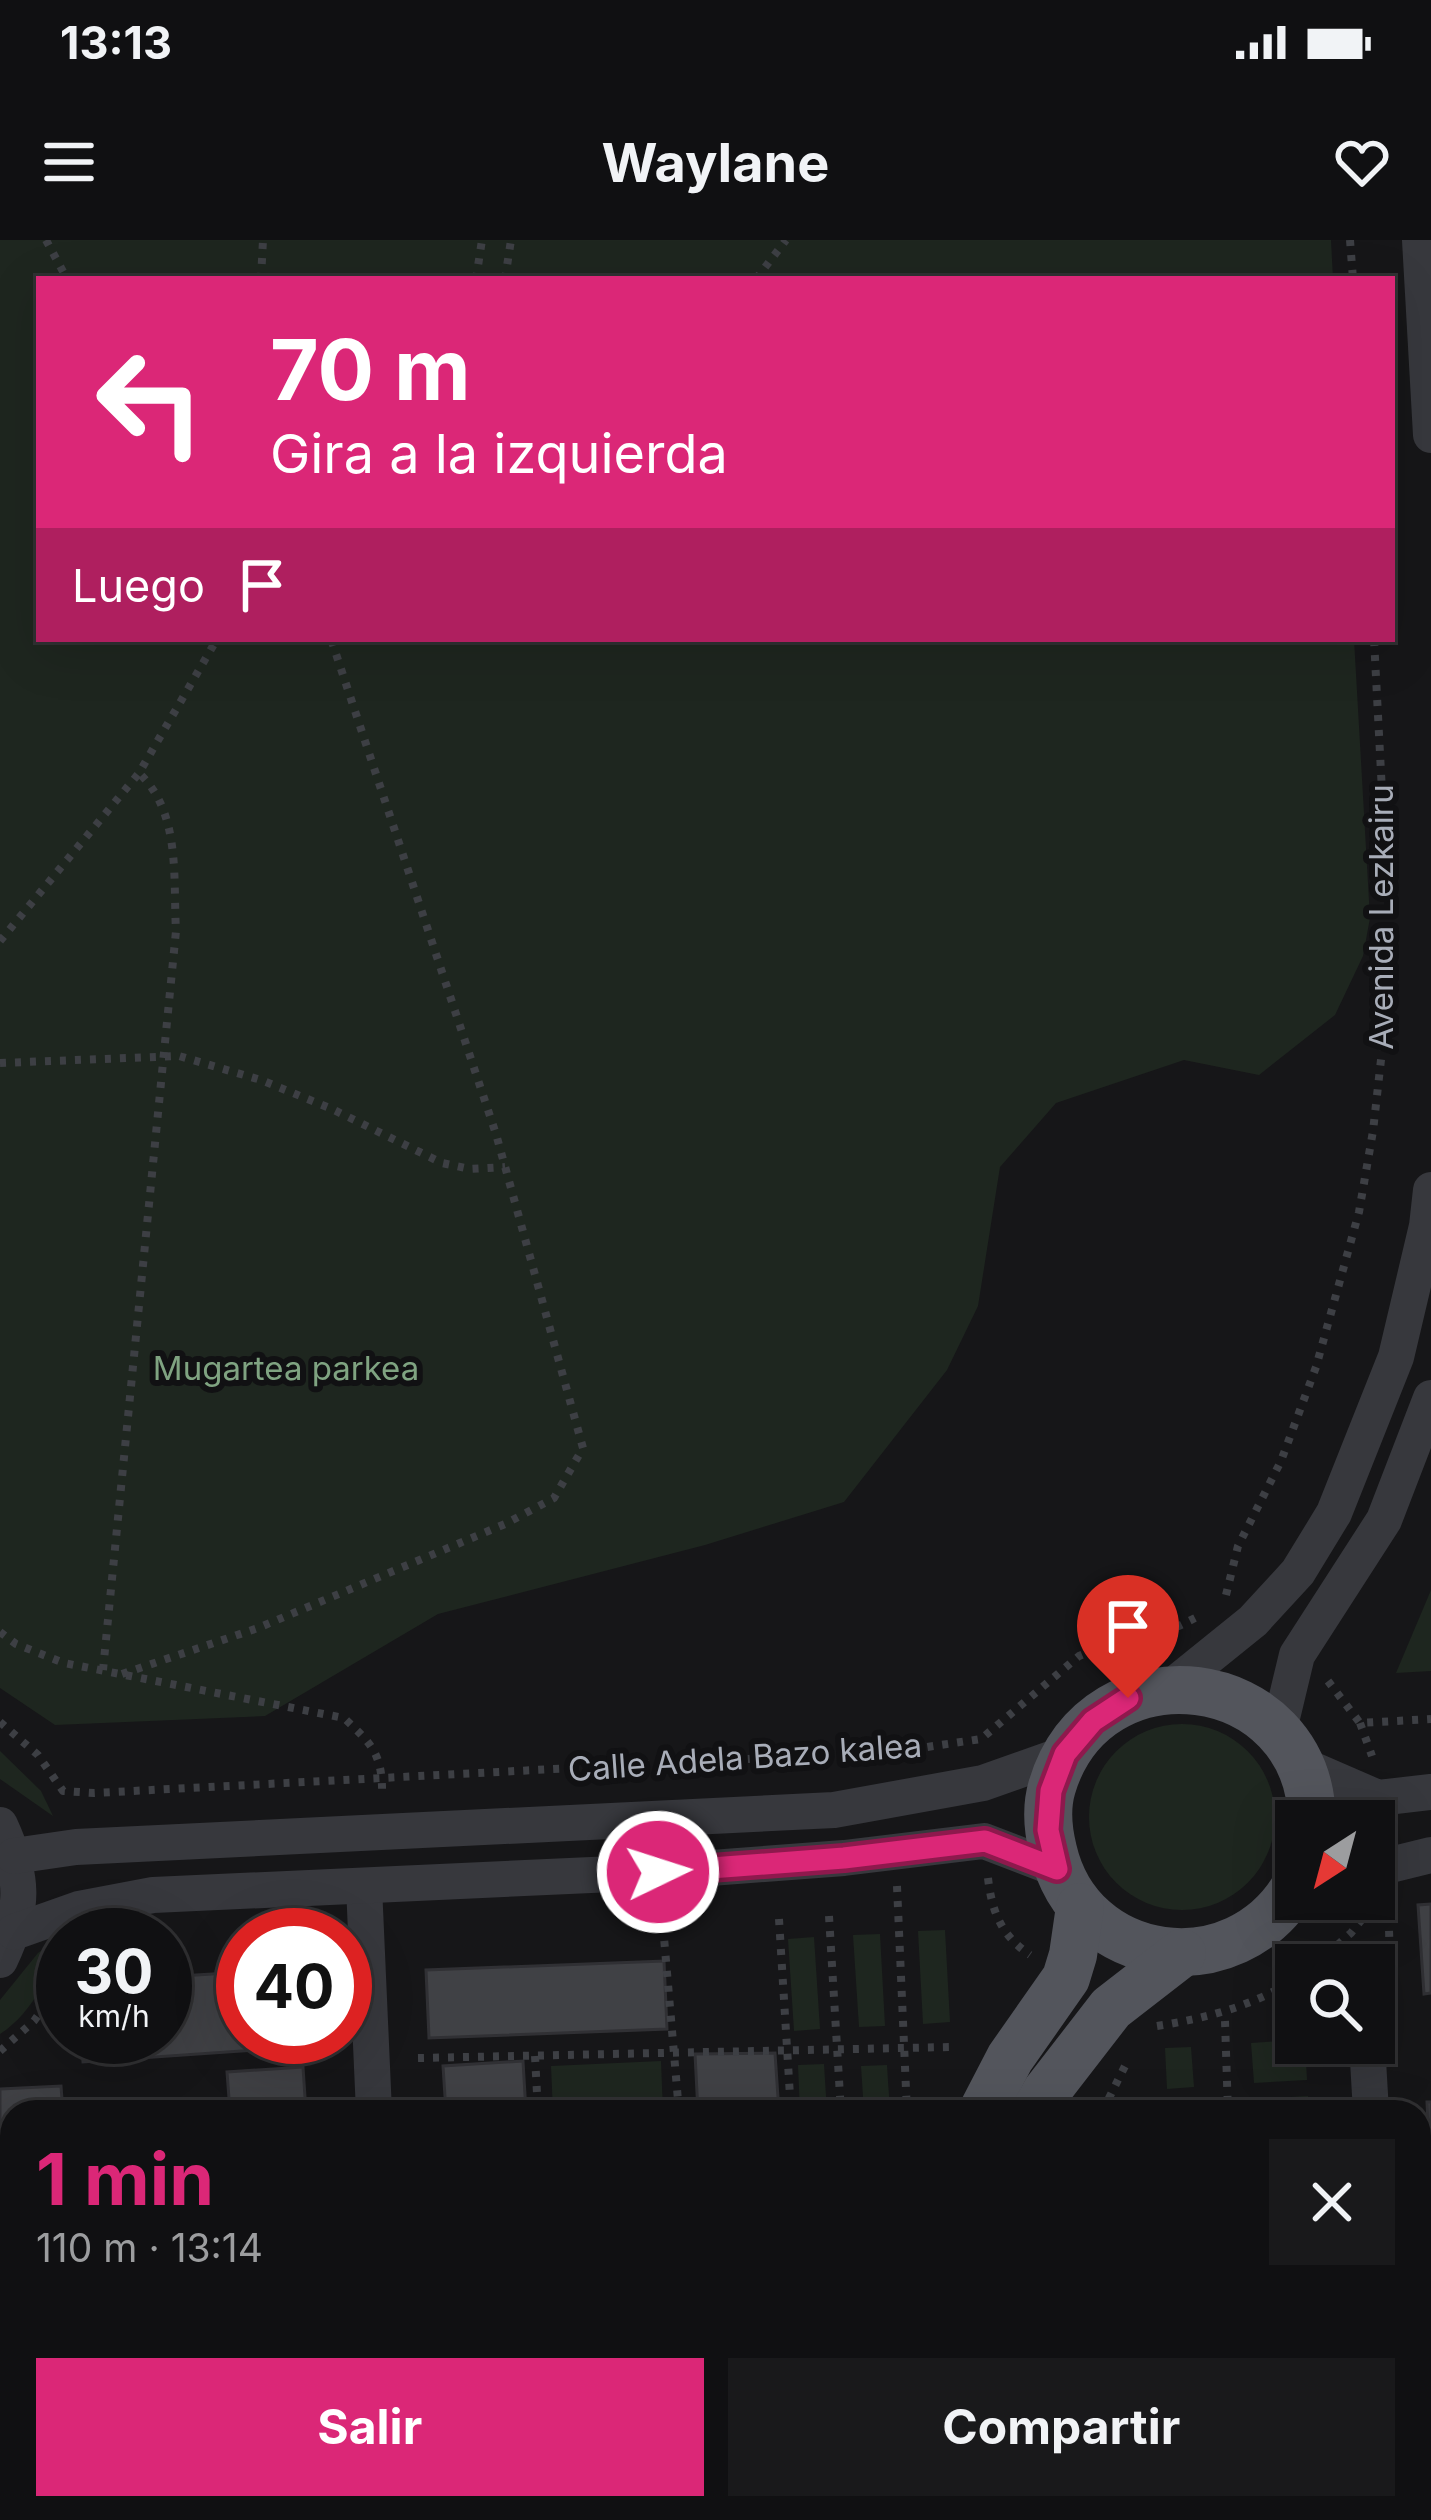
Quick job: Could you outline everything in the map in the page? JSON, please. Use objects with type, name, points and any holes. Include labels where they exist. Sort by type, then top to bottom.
[{"type":"main road","points":[[988,2100],[1010,2057],[1066,1978],[1073,1955],[1068,1888],[1048,1830],[1051,1791],[1065,1754],[1093,1721],[1128,1698],[1170,1688],[1210,1691],[1248,1706],[1290,1748],[1312,1800]]},
{"type":"main road","points":[[1068,1888],[1108,1932],[1144,1948],[1182,1953],[1222,1947],[1258,1929],[1275,1912]]},
{"type":"main road","points":[[1042,2100],[1111,2008],[1182,1953]]},
{"type":"street","points":[[1420,240],[1431,435]]},
{"type":"street","points":[[1170,1688],[1238,1611],[1298,1572],[1334,1513],[1396,1357],[1431,1190]]},
{"type":"street","points":[[1431,1398],[1384,1520],[1297,1654],[1290,1748],[1378,1798],[1431,1792]]},
{"type":"street","name":"Calle Adela Bazo kalea","points":[[7,1840],[76,1847],[834,1810],[983,1783],[1065,1754]]},
{"type":"street","points":[[7,1840],[20,1894],[7,1946]]},
{"type":"street","points":[[7,1946],[79,1909],[152,1895],[797,1862],[985,1841],[1068,1888]]},
{"type":"street","points":[[1395,1872],[1431,1855]]},
{"type":"street","points":[[364,1886],[373,2100]]},
{"type":"street","points":[[1372,2100],[1377,2064]]},
{"type":"path","points":[[46,240],[65,276]]},
{"type":"path","points":[[260,276],[263,240]]},
{"type":"path","points":[[476,276],[482,240]]},
{"type":"path","points":[[506,276],[512,240]]},
{"type":"path","points":[[758,276],[786,240]]},
{"type":"path","points":[[1350,240],[1353,276]]},
{"type":"path","points":[[0,941],[139,773],[215,642]]},
{"type":"path","points":[[122,1674],[258,1628],[505,1524],[554,1498],[583,1448],[496,1134],[332,642]]},
{"type":"path","name":"Avenida Lezkairu","points":[[1238,1611],[1238,1546],[1281,1461],[1316,1367],[1359,1212],[1373,1131],[1384,1033],[1387,945],[1374,642]]},
{"type":"path","points":[[103,1670],[176,931],[172,830],[153,786],[139,773]]},
{"type":"path","points":[[0,1063],[179,1056],[261,1080],[442,1162],[470,1169],[505,1167]]},
{"type":"path","name":"Calle Adela Bazo kalea","points":[[0,1721],[38,1755],[63,1791],[115,1794],[900,1750],[981,1739],[1079,1656],[1139,1631],[1238,1611]]},
{"type":"path","points":[[0,1632],[16,1644],[64,1663],[344,1718],[373,1744],[382,1779]]},
{"type":"path","points":[[1297,1654],[1338,1691],[1360,1724],[1431,1719]]},
{"type":"path","points":[[896,1882],[906,2100]]},
{"type":"path","points":[[829,1916],[840,2100]]},
{"type":"path","points":[[779,1919],[790,2100]]},
{"type":"path","points":[[663,1926],[678,2100]]},
{"type":"path","points":[[1145,2028],[1204,2019],[1275,1990]]},
{"type":"path","points":[[0,2051],[36,2018]]},
{"type":"path","points":[[1225,2021],[1228,2100]]},
{"type":"path","points":[[1108,2100],[1135,2046]]},
{"type":"path","points":[[418,2058],[950,2047]]},
{"type":"path","points":[[535,2056],[537,2100]]},
{"type":"green space","name":"Mugartea parkea","points":[[0,240],[1331,240],[1333,276],[36,276],[36,642],[1354,642],[1370,918],[1363,956],[1335,1015],[1259,1075],[1184,1060],[1056,1103],[1000,1167],[978,1306],[947,1370],[844,1502],[705,1545],[438,1614],[265,1716],[55,1725],[0,1688]]},
{"type":"green space","points":[[1431,1590],[1431,1671],[1396,1673]]},
{"type":"green space","points":[[1164,1726],[1200,1726],[1234,1740],[1259,1765],[1273,1799],[1273,1835],[1259,1869],[1234,1894],[1200,1908],[1164,1908],[1130,1894],[1105,1869],[1091,1835],[1091,1799],[1105,1765],[1130,1740]]},
{"type":"green space","points":[[0,1751],[41,1791],[53,1816],[0,1779]]},
{"type":"green space","points":[[945,1930],[950,2022],[923,2024],[918,1931]]},
{"type":"green space","points":[[880,1934],[885,2026],[859,2027],[853,1935]]},
{"type":"green space","points":[[814,1937],[820,2029],[794,2031],[788,1939]]},
{"type":"green space","points":[[36,1955],[36,1995],[0,2034],[0,2000]]},
{"type":"green space","points":[[1275,2041],[1275,2064],[1306,2064],[1307,2080],[1254,2083],[1251,2043]]},
{"type":"green space","points":[[1191,2047],[1194,2087],[1167,2089],[1165,2048]]},
{"type":"green space","points":[[661,2061],[663,2100],[552,2100],[551,2066]]},
{"type":"green space","points":[[824,2064],[826,2100],[799,2100],[798,2065]]},
{"type":"green space","points":[[887,2065],[889,2100],[863,2100],[861,2066]]},
{"type":"green space","points":[[1308,2096],[1308,2100],[1255,2100]]},
{"type":"building","points":[[1431,1904],[1431,1993],[1424,1994],[1418,1905]]},
{"type":"building","points":[[664,1961],[667,2029],[429,2038],[426,1970]]},
{"type":"building","points":[[216,1974],[216,2053],[192,2054],[192,1975]]},
{"type":"building","points":[[775,2053],[778,2100],[697,2100],[695,2054]]},
{"type":"building","points":[[523,2061],[525,2100],[445,2100],[443,2066]]},
{"type":"building","points":[[303,2067],[305,2100],[229,2100],[227,2072]]},
{"type":"building","points":[[61,2086],[62,2100],[0,2100],[0,2089]]},
{"type":"route","points":[[658,1872],[844,1858],[985,1841],[1057,1869],[1048,1830],[1051,1791],[1065,1754],[1093,1721],[1128,1698]]}]
